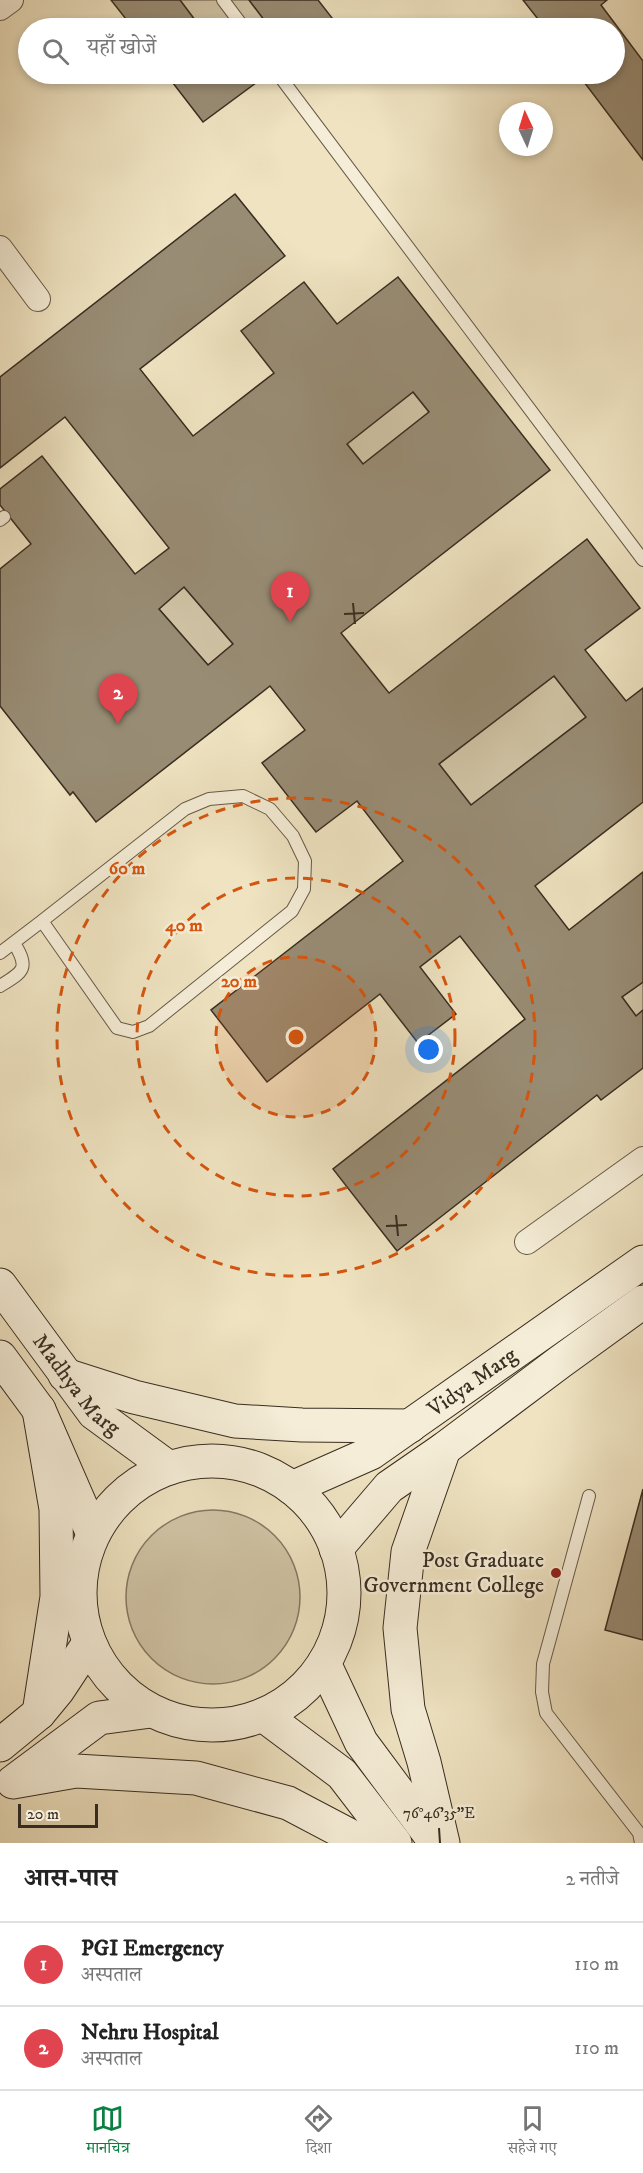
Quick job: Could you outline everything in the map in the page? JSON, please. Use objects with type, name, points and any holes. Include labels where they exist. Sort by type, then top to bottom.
[{"type":"main road","name":"Vidya Marg","points":[[292,1488],[372,1454],[643,1262]]},
{"type":"main road","name":"Madhya Marg","points":[[0,1285],[94,1413],[170,1468]]},
{"type":"main road","name":"Vidya Marg","points":[[336,1549],[389,1487],[643,1302]]},
{"type":"main road","name":"Madhya Marg","points":[[0,1357],[39,1410],[93,1534]]},
{"type":"main road","points":[[65,1375],[134,1396],[235,1421],[302,1425],[410,1426]]},
{"type":"main road","points":[[39,1410],[56,1509],[57,1597],[39,1713]]},
{"type":"main road","points":[[443,1843],[424,1762],[408,1709],[400,1628],[408,1552],[444,1449]]},
{"type":"main road","points":[[217,1461],[240,1464],[274,1476],[292,1488],[324,1522],[336,1549],[344,1584],[343,1612],[336,1638],[324,1663],[313,1678],[285,1703],[263,1715],[243,1721],[211,1725],[175,1720],[151,1711],[135,1701],[95,1656],[89,1643],[80,1612],[84,1554],[93,1534],[110,1507],[132,1488],[139,1482],[170,1468],[190,1463],[217,1461]]},
{"type":"main road","points":[[0,1745],[39,1713],[58,1690],[89,1643]]},
{"type":"main road","points":[[324,1663],[361,1742],[436,1843]]},
{"type":"main road","points":[[7,1787],[99,1718],[151,1711]]},
{"type":"main road","points":[[263,1715],[342,1774],[395,1843]]},
{"type":"main road","points":[[7,1787],[76,1771],[196,1778],[288,1803],[364,1843]]},
{"type":"street","points":[[0,8],[11,0]]},
{"type":"street","points":[[0,248],[38,299]]},
{"type":"street","points":[[527,1242],[643,1159]]},
{"type":"lane","points":[[223,0],[236,18]]},
{"type":"lane","points":[[286,84],[643,560]]},
{"type":"lane","points":[[0,953],[184,809],[210,799],[243,796],[270,809],[293,836],[305,861],[304,889],[292,911],[149,1026],[133,1032],[117,1028],[42,921]]},
{"type":"lane","points":[[0,986],[20,974],[24,966],[22,956],[14,943]]},
{"type":"lane","points":[[589,1496],[543,1664],[542,1692],[546,1713],[639,1833],[641,1843]]},
{"type":"shaded area","points":[[180,0],[249,0],[263,18],[194,18]]},
{"type":"shaded area","points":[[413,392],[429,412],[363,464],[347,444]]},
{"type":"shaded area","points":[[184,587],[233,644],[208,665],[159,609]]},
{"type":"shaded area","points":[[554,676],[586,717],[471,805],[439,764]]},
{"type":"shaded area","points":[[643,982],[643,1010],[636,1016],[622,997]]},
{"type":"shaded area","points":[[213,1510],[230,1511],[246,1516],[275,1535],[294,1564],[299,1580],[299,1614],[294,1630],[275,1659],[246,1678],[230,1683],[213,1684],[196,1683],[180,1678],[151,1659],[132,1630],[127,1614],[126,1597],[127,1580],[132,1564],[151,1535],[180,1516],[196,1511]]},
{"type":"building","points":[[111,0],[180,0],[194,18],[125,18]]},
{"type":"building","points":[[249,0],[318,0],[332,18],[263,18]]},
{"type":"building","points":[[523,0],[607,0],[601,5],[611,18],[537,18]]},
{"type":"building","points":[[625,37],[643,61],[643,160],[586,84],[625,84]]},
{"type":"building","points":[[174,84],[254,84],[203,122]]},
{"type":"building","points":[[235,194],[285,256],[140,369],[193,436],[274,373],[241,331],[304,282],[337,324],[398,277],[550,470],[341,633],[389,693],[587,539],[640,608],[585,650],[626,701],[643,688],[643,802],[535,886],[569,930],[643,872],[643,982],[622,997],[636,1016],[643,1010],[643,1068],[601,1100],[597,1095],[397,1251],[333,1169],[525,1019],[460,936],[420,967],[456,1014],[418,1043],[380,994],[267,1082],[211,1010],[403,861],[357,801],[316,832],[262,763],[305,730],[270,686],[96,822],[73,792],[70,795],[0,706],[0,569],[31,544],[0,505],[0,489],[42,456],[135,574],[169,548],[65,417],[0,468],[0,377]],"holes":[[[413,392],[429,412],[363,464],[347,444]],[[184,587],[233,644],[208,665],[159,609]],[[554,676],[586,717],[471,805],[439,764]]]},
{"type":"building","points":[[643,1489],[643,1640],[605,1630]]},
{"type":"place","name":"PGI Emergency","points":[[290,622]]},
{"type":"place","name":"Nehru Hospital","points":[[118,724]]},
{"type":"place","name":"Post Graduate Government College","points":[[556,1573]]}]
